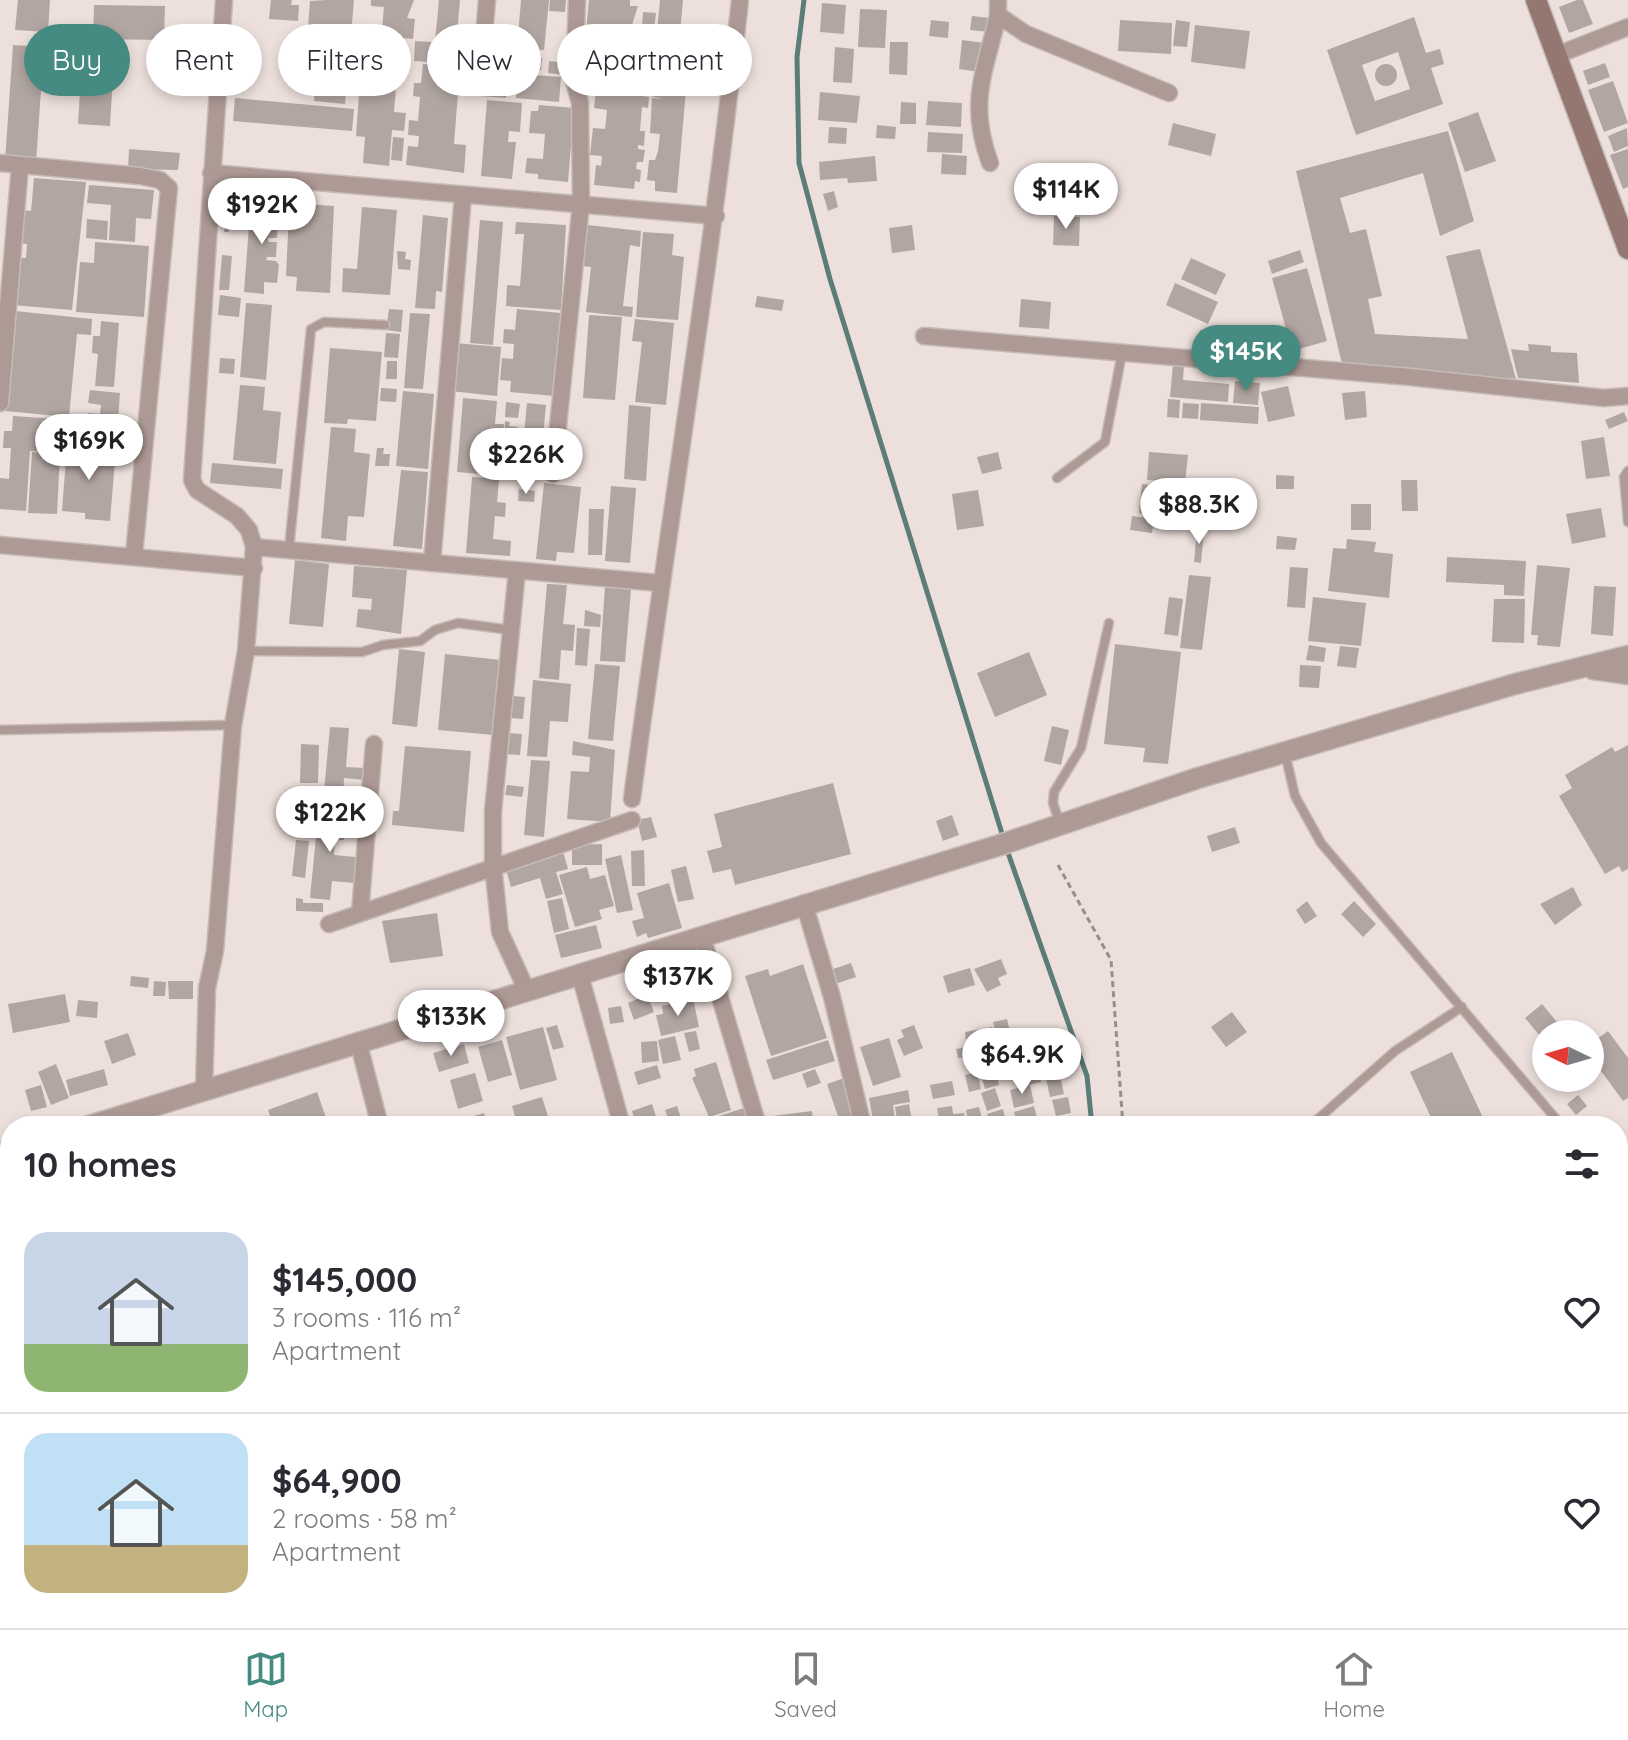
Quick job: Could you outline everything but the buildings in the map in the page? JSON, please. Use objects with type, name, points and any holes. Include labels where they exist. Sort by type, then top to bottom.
[{"type":"main road","points":[[1536,0],[1628,249]]},
{"type":"street","points":[[204,1090],[207,988],[215,951],[233,725],[246,651],[254,568],[254,547],[249,530],[237,516],[197,490],[192,480],[224,0]]},
{"type":"street","points":[[485,24],[487,0]]},
{"type":"street","points":[[576,24],[577,0]]},
{"type":"street","points":[[632,799],[660,583],[716,216],[740,0]]},
{"type":"street","points":[[990,163],[979,132],[976,99],[998,8],[1026,34],[1169,93]]},
{"type":"street","points":[[1557,55],[1628,27]]},
{"type":"street","points":[[553,474],[581,204],[578,96]]},
{"type":"street","points":[[0,163],[140,176],[160,180],[169,188],[134,555]]},
{"type":"street","points":[[0,403],[3,314],[20,165]]},
{"type":"street","points":[[211,173],[716,216]]},
{"type":"street","points":[[432,563],[463,195]]},
{"type":"street","points":[[924,336],[1604,398],[1628,396]]},
{"type":"street","points":[[0,545],[254,568]]},
{"type":"street","points":[[254,547],[660,583]]},
{"type":"street","points":[[517,571],[493,811],[493,865],[500,932],[527,991]]},
{"type":"street","points":[[148,1116],[204,1090],[358,1041],[580,975],[1285,753],[1515,684],[1628,656]]},
{"type":"street","points":[[1585,668],[1628,674]]},
{"type":"street","points":[[360,913],[374,744]]},
{"type":"street","points":[[329,924],[493,865],[632,820]]},
{"type":"street","points":[[804,903],[832,997],[861,1116]]},
{"type":"street","points":[[702,936],[755,1116]]},
{"type":"street","points":[[580,975],[619,1116]]},
{"type":"street","points":[[358,1041],[377,1116]]},
{"type":"lane","points":[[289,550],[311,329],[324,322],[385,325]]},
{"type":"lane","points":[[1057,478],[1105,442],[1122,352]]},
{"type":"lane","points":[[1628,471],[1624,477],[1628,522]]},
{"type":"lane","points":[[246,651],[362,652],[383,645],[420,641],[435,630],[458,623],[512,630]]},
{"type":"lane","points":[[1060,825],[1053,803],[1054,792],[1081,748],[1109,623]]},
{"type":"lane","points":[[0,730],[233,725]]},
{"type":"lane","points":[[1285,753],[1295,796],[1321,843],[1554,1116]]},
{"type":"lane","points":[[1321,1116],[1395,1051],[1462,1007]]},
{"type":"path","points":[[1058,865],[1111,960],[1122,1116]]},
{"type":"waterway","points":[[804,0],[797,57],[799,163],[830,279],[1004,840]]},
{"type":"waterway","points":[[1007,850],[1087,1076],[1091,1116]]}]
